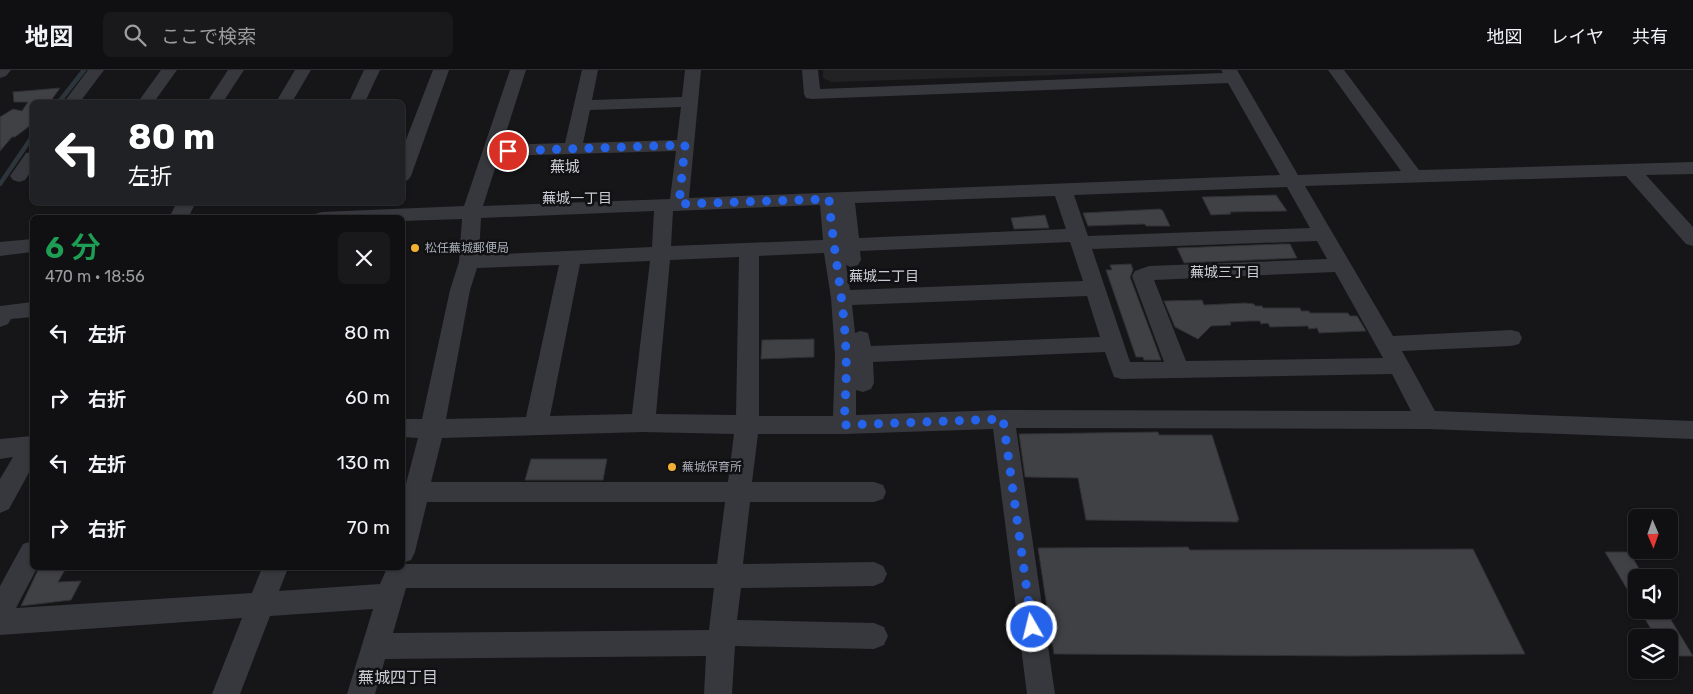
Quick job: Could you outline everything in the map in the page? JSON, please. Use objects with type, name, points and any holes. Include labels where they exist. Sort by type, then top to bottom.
[{"type":"street","points":[[0,73],[3,70]]},
{"type":"street","points":[[74,100],[96,70]]},
{"type":"street","points":[[147,100],[169,70]]},
{"type":"street","points":[[216,100],[236,70]]},
{"type":"street","points":[[285,100],[303,70]]},
{"type":"street","points":[[358,100],[372,70]]},
{"type":"street","points":[[406,158],[441,70]]},
{"type":"street","points":[[405,540],[432,429],[460,290],[470,262],[472,211],[518,70]]},
{"type":"street","points":[[573,149],[590,70]]},
{"type":"street","points":[[643,423],[661,255],[685,145],[693,70]]},
{"type":"street","points":[[810,70],[812,94],[1231,74],[1399,366],[1428,420]]},
{"type":"street","points":[[1336,70],[1414,176]]},
{"type":"street","points":[[582,106],[690,102]]},
{"type":"street","points":[[491,151],[685,145]]},
{"type":"street","points":[[30,160],[19,176],[30,175]]},
{"type":"street","points":[[351,215],[390,211],[472,211],[671,205],[1414,176],[1693,168]]},
{"type":"street","points":[[1630,169],[1693,239]]},
{"type":"street","points":[[1063,190],[1122,371],[1399,366]]},
{"type":"street","points":[[837,199],[854,355],[863,383]]},
{"type":"street","points":[[470,262],[1080,239],[1323,234]]},
{"type":"street","points":[[0,249],[30,246]]},
{"type":"street","points":[[718,694],[747,426],[749,250]]},
{"type":"street","points":[[536,426],[571,257]]},
{"type":"street","points":[[1178,370],[1142,276],[1149,272],[1341,265]]},
{"type":"street","points":[[848,298],[1094,288]]},
{"type":"street","points":[[0,319],[5,312],[30,310]]},
{"type":"street","points":[[1386,344],[1511,338]]},
{"type":"street","points":[[854,355],[1114,344]]},
{"type":"street","points":[[844,425],[854,355]]},
{"type":"street","points":[[405,428],[643,423],[747,426],[844,425],[1003,419],[1428,420],[1693,430]]},
{"type":"street","points":[[1003,419],[1041,694]]},
{"type":"street","points":[[0,449],[30,446]]},
{"type":"street","points":[[0,502],[30,450]]},
{"type":"street","points":[[418,492],[874,492]]},
{"type":"street","points":[[0,612],[30,556]]},
{"type":"street","points":[[226,694],[275,570]]},
{"type":"street","points":[[361,694],[396,573]]},
{"type":"street","points":[[0,622],[260,606],[396,573],[730,576],[874,574]]},
{"type":"street","points":[[375,646],[874,636]]},
{"type":"shaded area","points":[[823,70],[1211,70],[832,82],[823,78]]},
{"type":"building","points":[[60,88],[51,100],[30,100],[30,126],[15,137],[12,137],[0,151],[0,117],[13,109],[22,111],[28,102],[14,102],[13,92]]},
{"type":"building","points":[[1276,195],[1287,211],[1230,212],[1231,214],[1211,215],[1202,197]]},
{"type":"building","points":[[1160,209],[1163,211],[1170,226],[1146,226],[1145,224],[1088,226],[1083,213]]},
{"type":"building","points":[[1045,215],[1049,228],[1014,229],[1011,218]]},
{"type":"building","points":[[1290,244],[1297,258],[1184,263],[1177,248]]},
{"type":"building","points":[[1131,264],[1133,270],[1130,277],[1161,360],[1144,360],[1143,357],[1136,357],[1106,270],[1112,270],[1110,265]]},
{"type":"building","points":[[1202,300],[1204,305],[1245,303],[1262,306],[1263,308],[1300,308],[1301,311],[1309,311],[1310,313],[1348,313],[1350,316],[1357,316],[1366,331],[1319,333],[1317,328],[1309,329],[1308,326],[1270,327],[1268,323],[1261,324],[1260,321],[1249,321],[1230,322],[1231,325],[1211,326],[1198,339],[1175,327],[1164,301]]},
{"type":"building","points":[[814,339],[814,357],[761,359],[762,340]]},
{"type":"building","points":[[1158,432],[1159,435],[1212,435],[1239,520],[1237,520],[1238,522],[1086,520],[1078,478],[1025,477],[1019,434]]},
{"type":"building","points":[[531,459],[607,459],[603,480],[525,480]]},
{"type":"building","points":[[1188,547],[1190,550],[1473,549],[1525,654],[1352,656],[1054,654],[1038,548]]},
{"type":"building","points":[[1605,552],[1628,552],[1628,559],[1633,559],[1639,569],[1628,569],[1628,591]]},
{"type":"building","points":[[38,570],[65,570],[58,582],[81,581],[71,600],[21,606]]},
{"type":"building","points":[[1645,619],[1670,619],[1677,629],[1651,629]]},
{"type":"building","points":[[1678,631],[1693,656],[1678,656]]},
{"type":"waterway","points":[[61,100],[84,70]]},
{"type":"waterway","points":[[0,184],[30,140]]},
{"type":"place","name":"松任蕪城郵便局","points":[[415,248]]},
{"type":"place","name":"蕪城保育所","points":[[672,467]]},
{"type":"district","name":"蕪城","points":[[565,167]]},
{"type":"district","name":"蕪城一丁目","points":[[577,198]]},
{"type":"district","name":"蕪城三丁目","points":[[1225,272]]},
{"type":"district","name":"蕪城二丁目","points":[[884,276]]},
{"type":"district","name":"蕪城四丁目","points":[[398,677]]},
{"type":"route","points":[[508,151],[685,145],[679,204],[829,199],[846,355],[844,425],[1003,419],[1032,627]]}]
